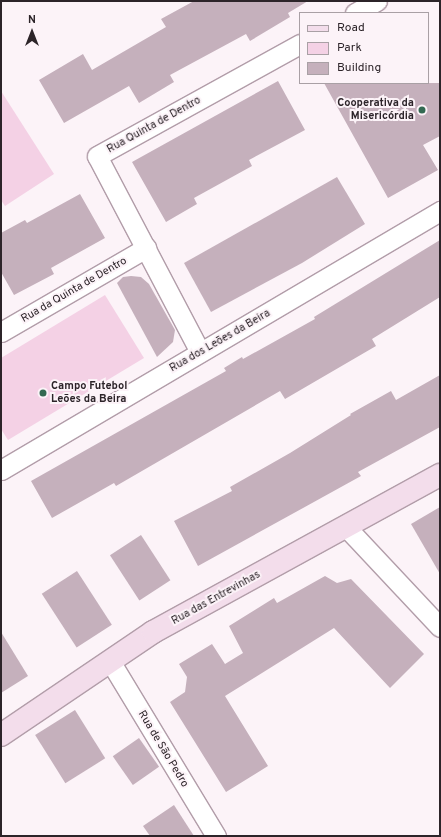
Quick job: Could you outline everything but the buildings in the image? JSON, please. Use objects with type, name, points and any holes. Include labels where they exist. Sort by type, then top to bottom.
[{"type":"street","points":[[357,12],[377,1]]},
{"type":"street","name":"Rua Quinta de Dentro","points":[[200,352],[97,156],[299,45]]},
{"type":"street","name":"Rua dos Leões da Beira","points":[[1,470],[440,211]]},
{"type":"street","name":"Rua da Quinta de Dentro","points":[[1,332],[146,248]]},
{"type":"street","name":"Rua das Entrevinhas","points":[[1,736],[153,632],[440,475]]},
{"type":"street","points":[[346,527],[440,627]]},
{"type":"street","name":"Rua de São Pedro","points":[[110,661],[216,836]]},
{"type":"green space","points":[[1,91],[54,174],[5,206],[1,200]]},
{"type":"green space","name":"Campo Futebol Leões da Beira","points":[[105,295],[144,358],[8,440],[1,429],[1,358]]},
{"type":"place","name":"Cooperativa da Misericórdia","points":[[422,110]]},
{"type":"place","name":"Campo Futebol Leões da Beira","points":[[43,393]]}]
